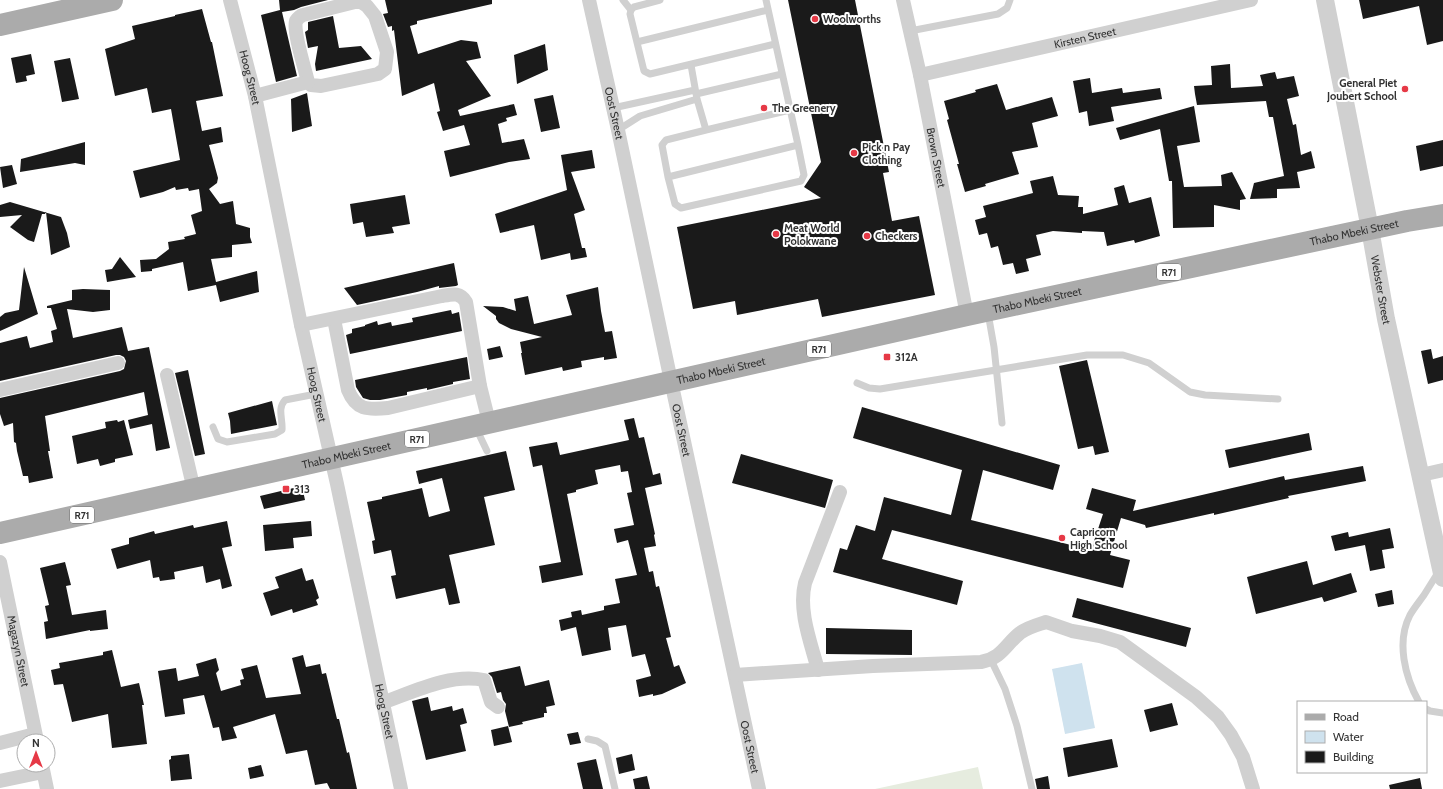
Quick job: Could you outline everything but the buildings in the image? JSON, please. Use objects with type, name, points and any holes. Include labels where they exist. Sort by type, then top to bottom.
[{"type":"main road","points":[[0,25],[112,0]]},
{"type":"main road","name":"Thabo Mbeki Street","points":[[0,533],[977,313],[1370,229],[1443,215]]},
{"type":"street","name":"Hoog Street","points":[[230,0],[255,96],[301,326],[331,458],[401,789]]},
{"type":"street","name":"Oost Street","points":[[588,0],[618,130],[759,789]]},
{"type":"street","name":"Brown Street","points":[[903,0],[977,313]]},
{"type":"street","name":"Kirsten Street","points":[[920,75],[1251,0]]},
{"type":"street","name":"Webster Street","points":[[1325,0],[1386,319],[1442,572]]},
{"type":"street","points":[[255,96],[308,82],[311,85],[321,86],[378,74],[385,70],[388,58],[385,42],[374,16],[367,6],[361,2],[355,2],[299,17],[296,24],[297,36],[308,82]]},
{"type":"street","points":[[301,326],[442,296],[459,295],[466,302],[480,386],[482,424]]},
{"type":"street","points":[[334,319],[348,390],[352,399],[358,406],[374,409],[388,408],[480,386]]},
{"type":"street","points":[[0,390],[118,363]]},
{"type":"street","points":[[167,375],[194,490]]},
{"type":"street","points":[[1421,475],[1443,470]]},
{"type":"street","points":[[818,670],[805,619],[803,593],[805,583],[840,492]]},
{"type":"street","name":"Magazyn Street","points":[[0,562],[35,733]]},
{"type":"street","points":[[735,675],[981,662],[991,660],[997,656],[1022,632],[1046,622],[1072,631],[1100,636],[1120,642],[1196,697],[1218,717],[1231,735],[1243,757],[1253,789]]},
{"type":"street","points":[[382,703],[439,683],[466,679],[478,679],[484,680],[491,702],[498,707]]},
{"type":"street","points":[[0,743],[16,741]]},
{"type":"street","points":[[0,781],[26,773]]},
{"type":"street","points":[[44,773],[47,789]]},
{"type":"lane","points":[[623,0],[632,6],[660,0]]},
{"type":"lane","points":[[766,0],[798,144],[804,175],[801,181],[681,208],[675,204],[668,177],[662,144],[663,142],[666,140],[790,110]]},
{"type":"lane","points":[[910,31],[998,14],[1007,8],[1010,0]]},
{"type":"lane","points":[[632,6],[630,14],[644,71],[650,74],[775,44]]},
{"type":"lane","points":[[637,42],[768,10]]},
{"type":"lane","points":[[691,65],[696,95],[706,130]]},
{"type":"lane","points":[[613,108],[696,95],[782,74]]},
{"type":"lane","points":[[618,130],[640,116],[696,95]]},
{"type":"lane","points":[[668,177],[798,144]]},
{"type":"lane","points":[[977,313],[994,347],[1002,423]]},
{"type":"lane","points":[[857,383],[869,388],[880,389],[1086,355],[1123,355],[1149,363],[1190,392],[1205,396],[1278,399]]},
{"type":"lane","points":[[213,428],[218,439],[227,442],[274,434],[282,430],[280,410],[282,403],[285,400],[316,394]]},
{"type":"lane","points":[[482,424],[487,451]]},
{"type":"lane","points":[[1418,701],[1413,691],[1404,661],[1402,643],[1404,631],[1410,615],[1442,572]]},
{"type":"lane","points":[[991,660],[1007,696],[1032,789]]},
{"type":"lane","points":[[1427,710],[1443,713]]},
{"type":"lane","points":[[588,739],[597,741],[605,746],[615,789]]},
{"type":"shaded area","points":[[978,767],[983,789],[875,789]]},
{"type":"water","points":[[1082,663],[1095,728],[1065,734],[1052,669]]},
{"type":"place","name":"Woolworths","points":[[815,19]]},
{"type":"place","name":"General Piet Joubert School","points":[[1405,89]]},
{"type":"place","name":"The Greenery","points":[[764,108]]},
{"type":"place","name":"Pick n Pay Clothing","points":[[854,153]]},
{"type":"place","name":"Meat World Polokwane","points":[[776,234]]},
{"type":"place","name":"Checkers","points":[[867,236]]},
{"type":"place","name":"312A","points":[[887,357]]},
{"type":"place","name":"313","points":[[286,489]]},
{"type":"place","name":"Capricorn High School","points":[[1062,538]]}]
